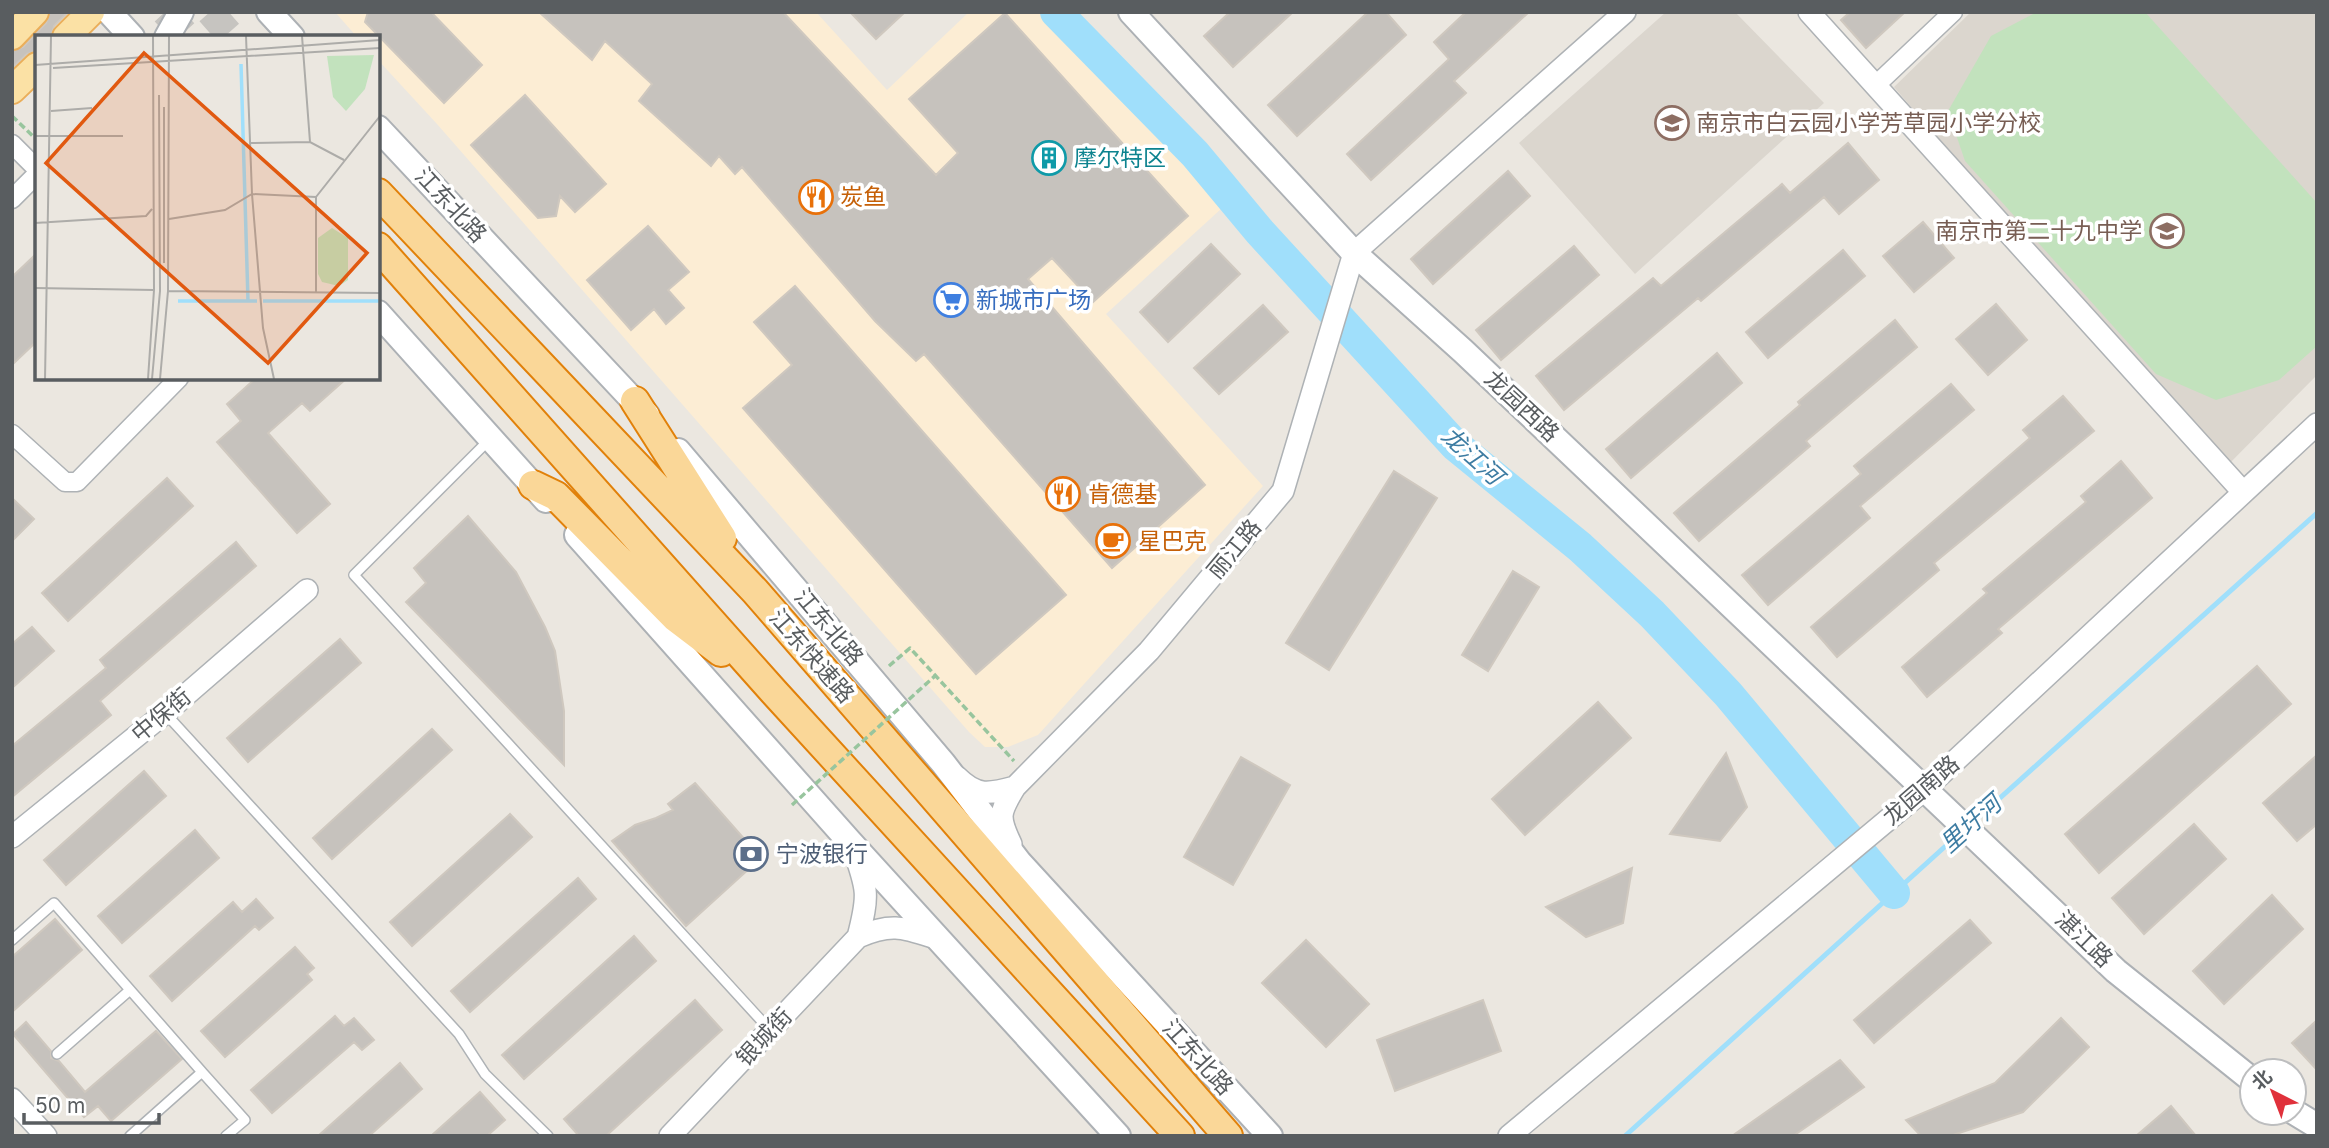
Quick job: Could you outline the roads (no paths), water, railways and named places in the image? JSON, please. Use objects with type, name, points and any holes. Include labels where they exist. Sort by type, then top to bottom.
[{"type":"highway","name":"江东快速路","points":[[380,195],[755,591],[1227,1136]]},
{"type":"highway","points":[[380,249],[774,692],[1180,1136]]},
{"type":"highway","points":[[635,401],[755,591]]},
{"type":"highway","points":[[533,485],[556,496],[675,617],[774,692]]},
{"type":"main road","points":[[12,36],[35,12]]},
{"type":"main road","points":[[68,35],[91,12]]},
{"type":"main road","points":[[109,12],[130,35]]},
{"type":"main road","points":[[168,35],[181,12]]},
{"type":"main road","points":[[269,12],[290,35]]},
{"type":"main road","name":"龙园西路","points":[[1131,12],[1354,253],[1473,360],[1926,788]]},
{"type":"main road","name":"江东北路","points":[[380,130],[635,401],[943,763],[1019,862],[1270,1136]]},
{"type":"main road","points":[[380,315],[850,842],[1118,1136]]},
{"type":"main road","name":"湛江路","points":[[1926,788],[2116,971],[2238,1069]]},
{"type":"street","points":[[1354,253],[1625,12]]},
{"type":"street","points":[[1810,12],[2244,492]]},
{"type":"street","points":[[1876,85],[1953,12]]},
{"type":"street","points":[[12,144],[35,170]]},
{"type":"street","points":[[12,199],[35,174]]},
{"type":"street","name":"丽江路","points":[[1019,862],[1001,824],[1003,805],[1021,781],[1149,651],[1283,491],[1354,253]]},
{"type":"street","points":[[12,433],[65,482],[77,482],[176,380]]},
{"type":"street","name":"龙园南路","points":[[1509,1136],[1926,788],[2317,424]]},
{"type":"street","name":"中保街","points":[[12,837],[165,713],[307,590]]},
{"type":"street","points":[[943,763],[968,789],[990,794],[1021,781]]},
{"type":"street","name":"银城街","points":[[670,1136],[858,937],[866,905],[866,884],[850,842]]},
{"type":"street","points":[[858,937],[880,928],[905,928],[939,939]]},
{"type":"street","points":[[12,1099],[46,1136]]},
{"type":"lane","points":[[491,438],[354,575],[770,1031]]},
{"type":"lane","points":[[165,713],[459,1034],[485,1074],[548,1136]]},
{"type":"lane","points":[[12,940],[54,903],[245,1120],[226,1136]]},
{"type":"lane","points":[[57,1054],[130,990]]},
{"type":"lane","points":[[130,1136],[202,1072]]},
{"type":"waterway","name":"龙江河","points":[[1056,12],[1195,154],[1260,232],[1455,445],[1580,547],[1652,614],[1728,694],[1894,893]]},
{"type":"waterway","name":"里圩河","points":[[1970,825],[2317,513]]},
{"type":"waterway","name":"里圩河","points":[[1625,1136],[1960,833]]},
{"type":"tunnel","points":[[165,12],[186,35]]},
{"type":"tunnel","points":[[210,12],[230,35]]},
{"type":"place","name":"南京市白云园小学芳草园小学分校","points":[[1672,123]]},
{"type":"place","name":"摩尔特区","points":[[1049,158]]},
{"type":"place","name":"炭鱼","points":[[816,197]]},
{"type":"place","name":"南京市第二十九中学","points":[[2167,231]]},
{"type":"place","name":"新城市广场","points":[[951,300]]},
{"type":"place","name":"肯德基","points":[[1063,494]]},
{"type":"place","name":"星巴克","points":[[1113,541]]},
{"type":"place","name":"宁波银行","points":[[751,854]]}]
